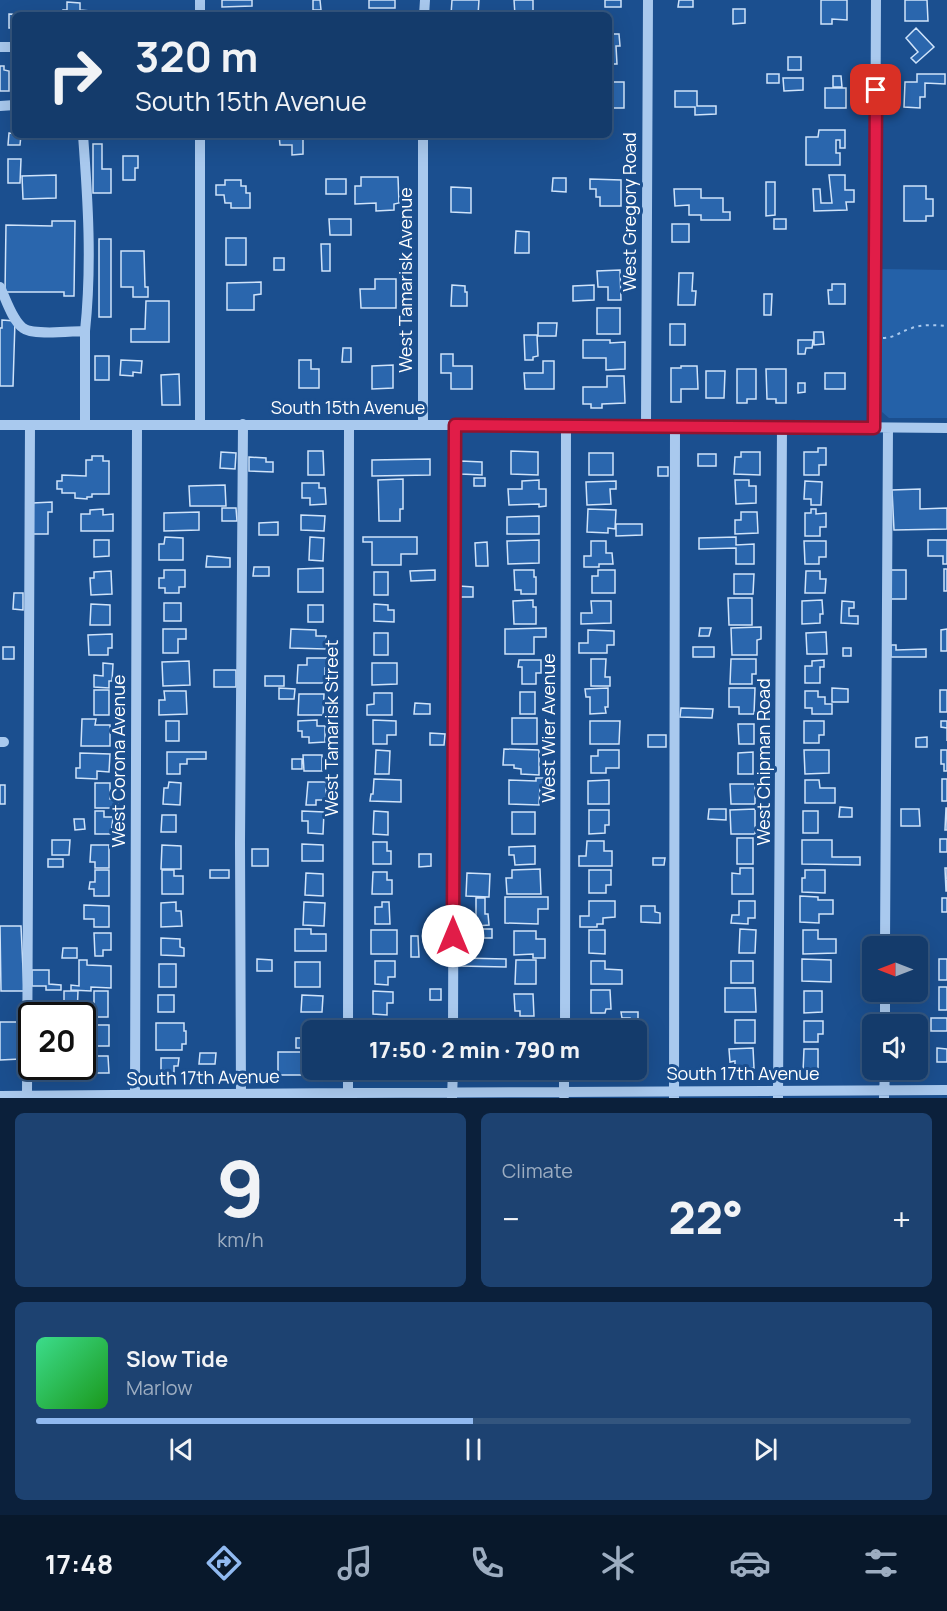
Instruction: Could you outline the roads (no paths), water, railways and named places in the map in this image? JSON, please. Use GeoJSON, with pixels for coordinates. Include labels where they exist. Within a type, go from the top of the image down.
{"type":"FeatureCollection","features":[{"type":"Feature","properties":{"kind":"street","name":"West Gregory Road"},"geometry":{"type":"LineString","coordinates":[[646,425],[648,0]]}},
{"type":"Feature","properties":{"kind":"street"},"geometry":{"type":"LineString","coordinates":[[874,428],[876,0]]}},
{"type":"Feature","properties":{"kind":"street"},"geometry":{"type":"LineString","coordinates":[[83,138],[89,228],[89,294],[85,331],[85,425]]}},
{"type":"Feature","properties":{"kind":"street"},"geometry":{"type":"LineString","coordinates":[[200,138],[200,424]]}},
{"type":"Feature","properties":{"kind":"street","name":"West Tamarisk Avenue"},"geometry":{"type":"LineString","coordinates":[[423,138],[423,425]]}},
{"type":"Feature","properties":{"kind":"street"},"geometry":{"type":"LineString","coordinates":[[0,286],[16,319],[23,328],[39,332],[85,331]]}},
{"type":"Feature","properties":{"kind":"street","name":"South 15th Avenue"},"geometry":{"type":"LineString","coordinates":[[0,425],[243,424],[566,427],[646,425],[947,428]]}},
{"type":"Feature","properties":{"kind":"street"},"geometry":{"type":"LineString","coordinates":[[242,1096],[240,843],[243,424]]}},
{"type":"Feature","properties":{"kind":"street"},"geometry":{"type":"LineString","coordinates":[[27,1097],[30,425]]}},
{"type":"Feature","properties":{"kind":"street","name":"West Corona Avenue"},"geometry":{"type":"LineString","coordinates":[[135,1097],[137,425]]}},
{"type":"Feature","properties":{"kind":"street"},"geometry":{"type":"LineString","coordinates":[[453,1020],[455,425]]}},
{"type":"Feature","properties":{"kind":"street","name":"West Tamarisk Street"},"geometry":{"type":"LineString","coordinates":[[348,1020],[349,426]]}},
{"type":"Feature","properties":{"kind":"street"},"geometry":{"type":"LineString","coordinates":[[674,1094],[675,426]]}},
{"type":"Feature","properties":{"kind":"street","name":"West Wier Avenue"},"geometry":{"type":"LineString","coordinates":[[565,1020],[566,427]]}},
{"type":"Feature","properties":{"kind":"street","name":"West Chipman Road"},"geometry":{"type":"LineString","coordinates":[[778,1094],[782,427]]}},
{"type":"Feature","properties":{"kind":"street"},"geometry":{"type":"LineString","coordinates":[[885,936],[888,428]]}},
{"type":"Feature","properties":{"kind":"street"},"geometry":{"type":"LineString","coordinates":[[348,1080],[349,1095]]}},
{"type":"Feature","properties":{"kind":"street"},"geometry":{"type":"LineString","coordinates":[[452,1095],[453,1080]]}},
{"type":"Feature","properties":{"kind":"street","name":"South 17th Avenue"},"geometry":{"type":"LineString","coordinates":[[0,1096],[884,1094],[947,1090]]}}]}
